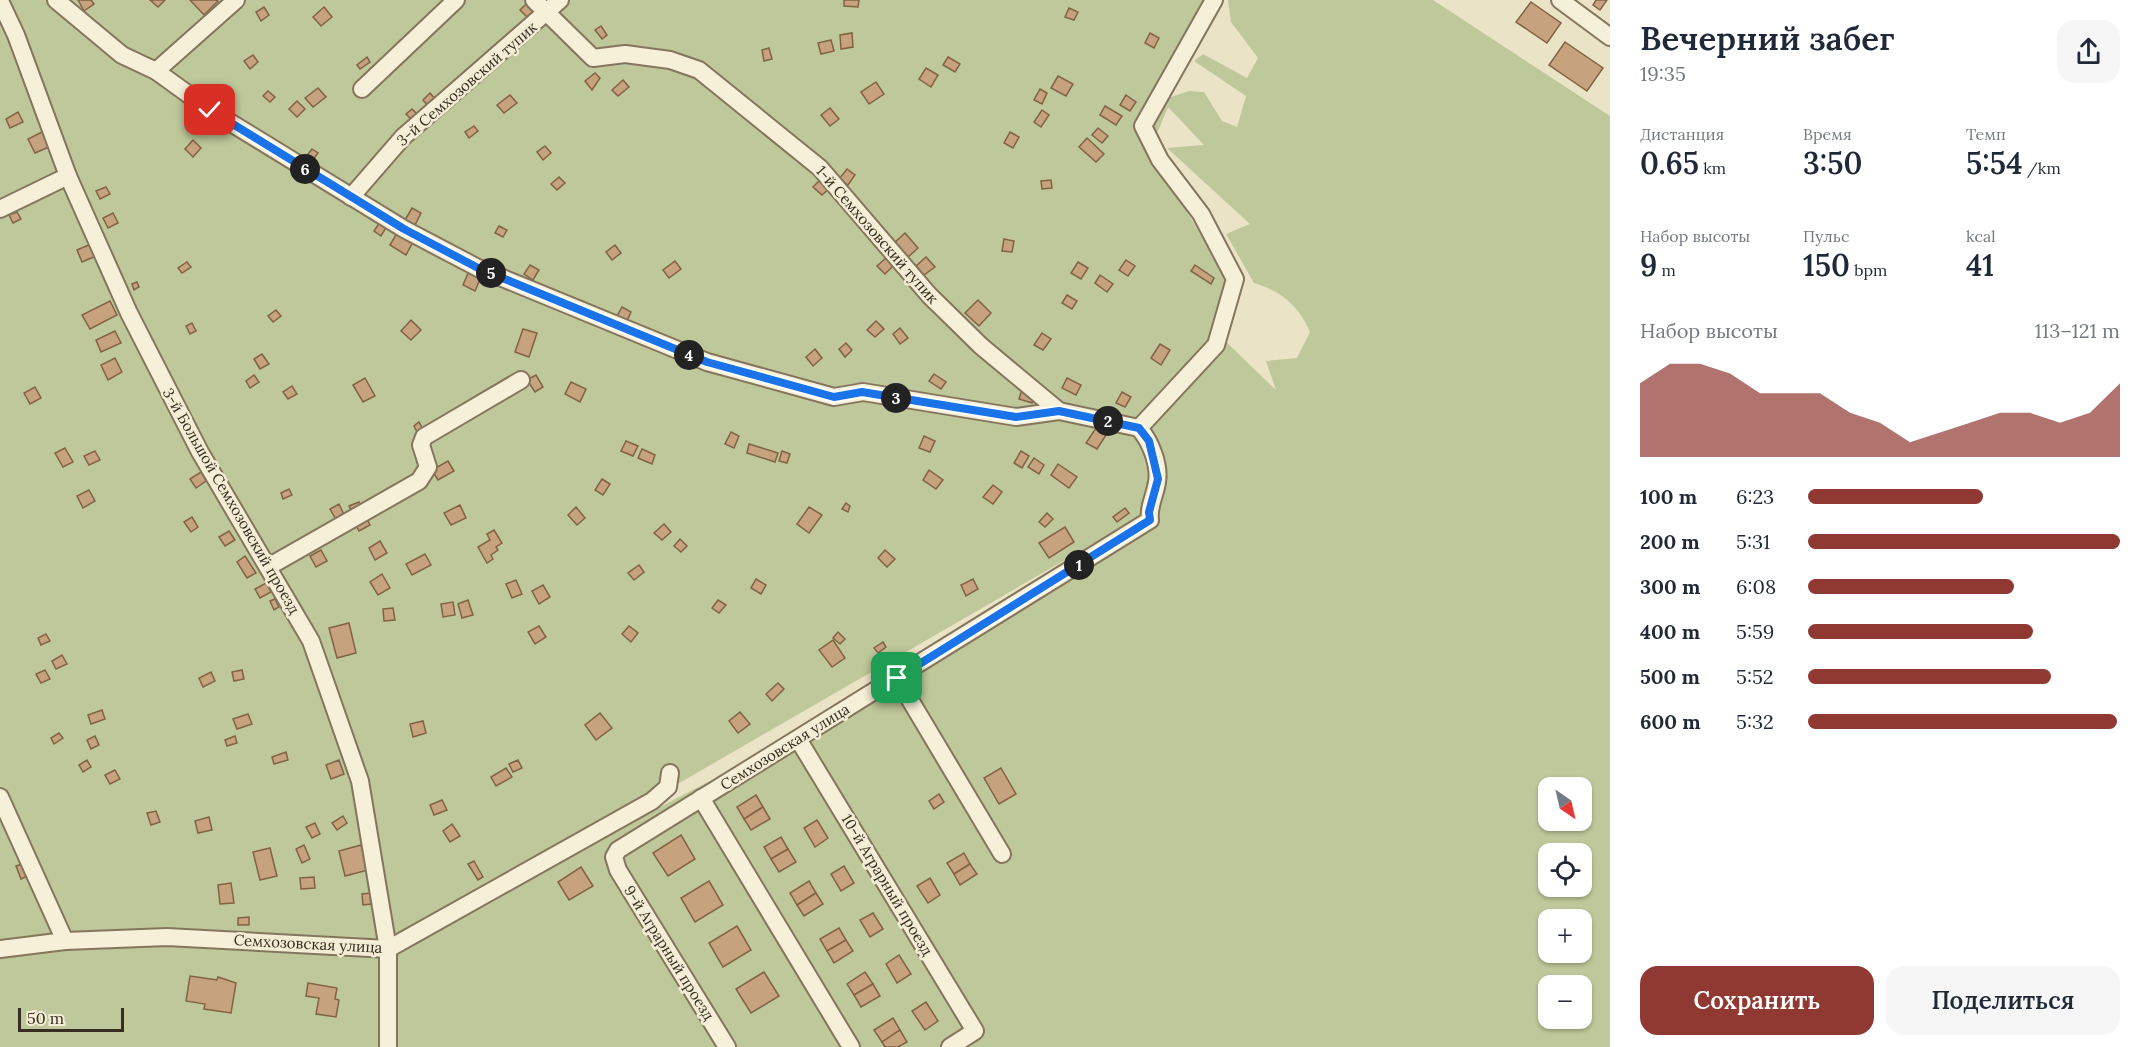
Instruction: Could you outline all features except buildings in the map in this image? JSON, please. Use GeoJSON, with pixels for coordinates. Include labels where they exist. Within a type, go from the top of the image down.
{"type":"FeatureCollection","features":[{"type":"Feature","properties":{"kind":"street"},"geometry":{"type":"LineString","coordinates":[[56,0],[122,56],[156,71],[210,110],[404,229],[478,268],[707,362],[834,397],[862,392],[1016,417],[1059,411],[1139,428],[1216,345],[1235,279],[1201,214],[1160,160],[1143,126],[1214,0]]}},
{"type":"Feature","properties":{"kind":"street"},"geometry":{"type":"LineString","coordinates":[[156,71],[236,0]]}},
{"type":"Feature","properties":{"kind":"street"},"geometry":{"type":"LineString","coordinates":[[362,89],[456,0]]}},
{"type":"Feature","properties":{"kind":"street","name":"1-й Семхозовский тупик"},"geometry":{"type":"LineString","coordinates":[[534,0],[554,6],[593,58],[625,54],[670,60],[699,70],[735,98],[820,168],[929,295],[981,346],[1059,411]]}},
{"type":"Feature","properties":{"kind":"street"},"geometry":{"type":"LineString","coordinates":[[1560,0],[1610,37]]}},
{"type":"Feature","properties":{"kind":"street","name":"3-й Большой Семхозовский проезд"},"geometry":{"type":"LineString","coordinates":[[0,1],[16,35],[68,176],[129,313],[185,424],[311,641],[360,781],[388,949],[388,1047]]}},
{"type":"Feature","properties":{"kind":"street","name":"3-й Семхозовский тупик"},"geometry":{"type":"LineString","coordinates":[[351,197],[403,138],[554,6]]}},
{"type":"Feature","properties":{"kind":"street"},"geometry":{"type":"LineString","coordinates":[[0,209],[68,176]]}},
{"type":"Feature","properties":{"kind":"street"},"geometry":{"type":"LineString","coordinates":[[268,567],[419,481],[428,467],[421,445],[424,437],[521,380]]}},
{"type":"Feature","properties":{"kind":"street","name":"Семхозовская улица"},"geometry":{"type":"LineString","coordinates":[[614,857],[618,850],[1150,520],[1149,512],[1158,479],[1149,441],[1139,428]]}},
{"type":"Feature","properties":{"kind":"street"},"geometry":{"type":"LineString","coordinates":[[897,678],[1002,854]]}},
{"type":"Feature","properties":{"kind":"street","name":"10-й Аграрный проезд"},"geometry":{"type":"LineString","coordinates":[[798,739],[975,1031],[950,1047]]}},
{"type":"Feature","properties":{"kind":"street","name":"Семхозовская улица"},"geometry":{"type":"LineString","coordinates":[[0,949],[65,941],[167,937],[388,949],[652,801],[668,787],[670,773]]}},
{"type":"Feature","properties":{"kind":"street"},"geometry":{"type":"LineString","coordinates":[[0,797],[65,941]]}},
{"type":"Feature","properties":{"kind":"street"},"geometry":{"type":"LineString","coordinates":[[701,798],[851,1047]]}},
{"type":"Feature","properties":{"kind":"street","name":"9-й Аграрный проезд"},"geometry":{"type":"LineString","coordinates":[[614,857],[618,870],[727,1047]]}},
{"type":"Feature","properties":{"kind":"green space"},"geometry":{"type":"Polygon","coordinates":[[[0,0],[1210,0],[1171,97],[1189,91],[1204,92],[1222,121],[1237,127],[1246,96],[1194,61],[1203,54],[1247,78],[1258,58],[1231,22],[1228,0],[1433,0],[1610,116],[1610,1047],[0,1047],[0,0]],[[1168,107],[1150,150],[1239,299],[1224,340],[1276,390],[1266,361],[1297,358],[1310,332],[1295,307],[1273,290],[1254,283],[1226,234],[1250,224],[1167,148],[1204,145],[1168,107]],[[1148,512],[413,937],[700,786],[798,739],[1148,512]]]}},
{"type":"Feature","properties":{"kind":"route"},"geometry":{"type":"LineString","coordinates":[[210,110],[404,229],[478,268],[707,362],[834,397],[862,392],[1016,417],[1059,411],[1139,428],[1149,441],[1158,479],[1149,512],[1150,520],[897,678]]}}]}
